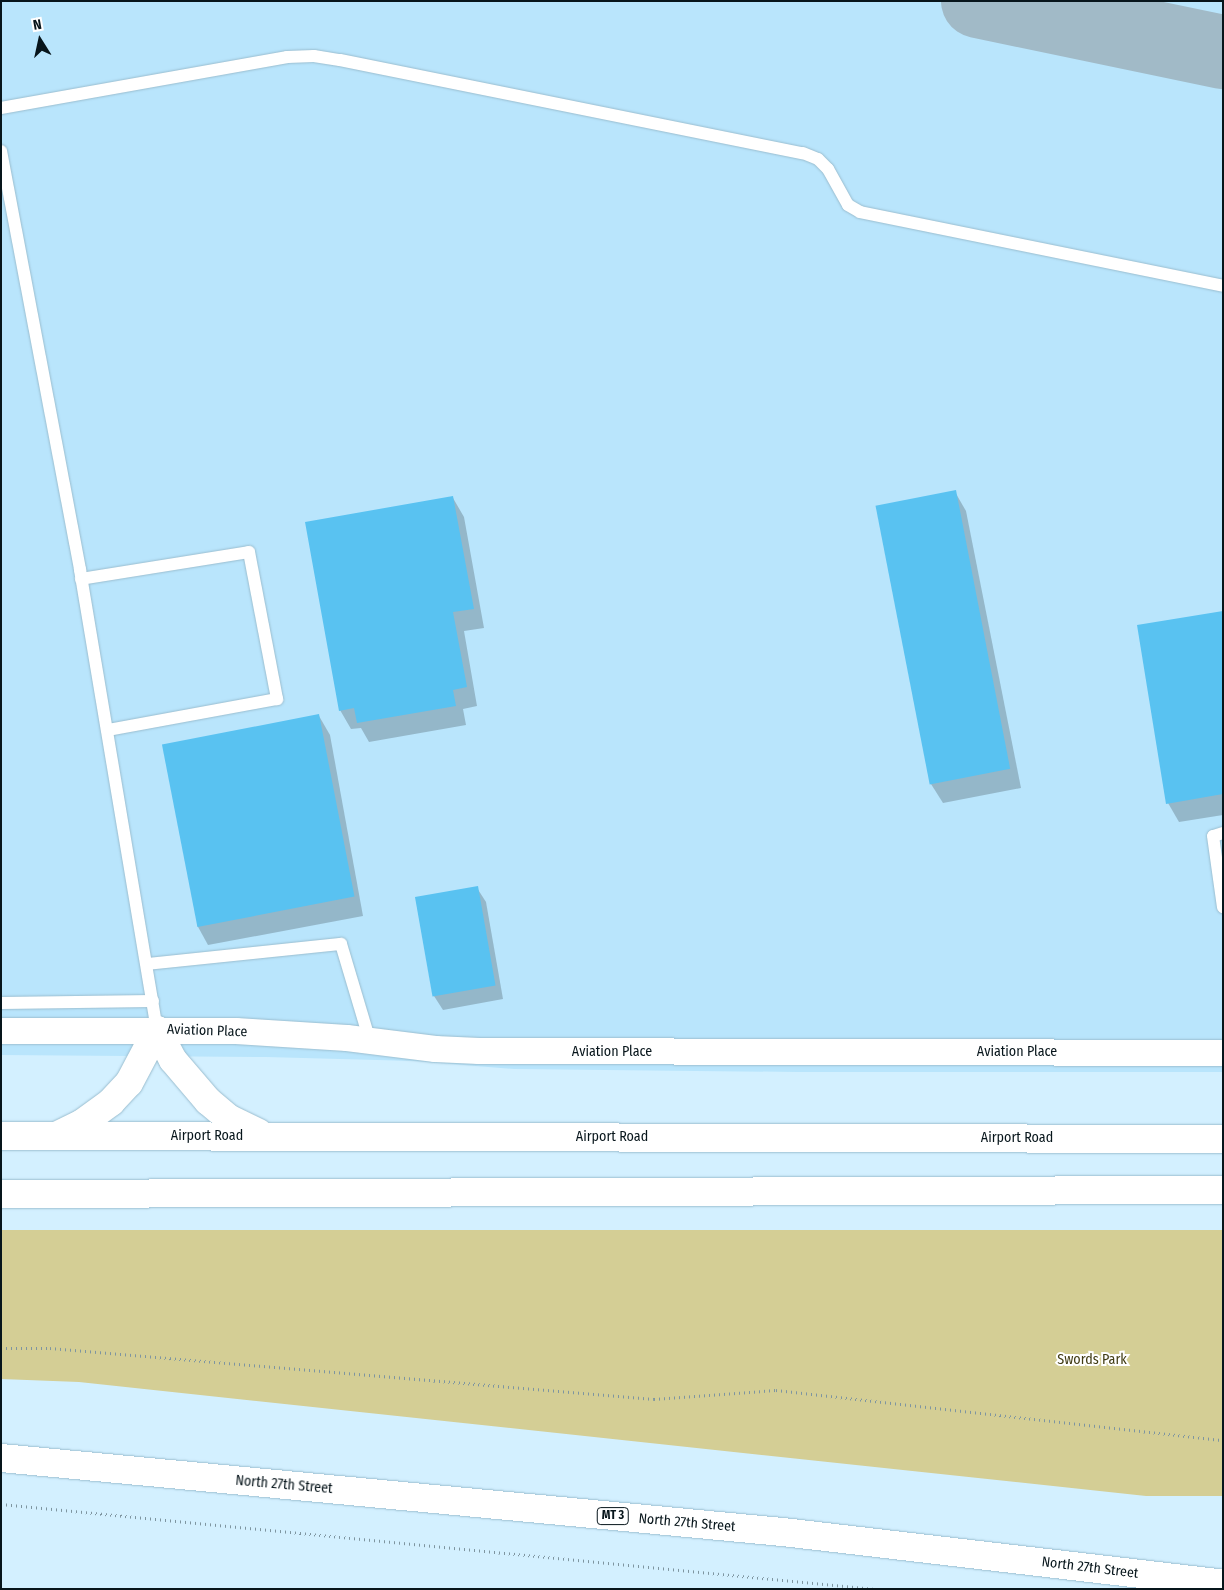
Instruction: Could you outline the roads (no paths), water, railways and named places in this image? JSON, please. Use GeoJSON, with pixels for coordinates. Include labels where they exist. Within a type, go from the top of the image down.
{"type":"FeatureCollection","features":[{"type":"Feature","properties":{"kind":"main road"},"geometry":{"type":"LineString","coordinates":[[57,1136],[81,1124],[111,1102],[129,1083],[157,1030]]}},
{"type":"Feature","properties":{"kind":"main road"},"geometry":{"type":"LineString","coordinates":[[157,1030],[173,1060],[208,1101],[228,1118],[265,1136]]}},
{"type":"Feature","properties":{"kind":"main road","name":"Airport Road"},"geometry":{"type":"LineString","coordinates":[[1,1136],[1223,1139]]}},
{"type":"Feature","properties":{"kind":"main road"},"geometry":{"type":"LineString","coordinates":[[1,1194],[1223,1190]]}},
{"type":"Feature","properties":{"kind":"main road","name":"North 27th Street"},"geometry":{"type":"LineString","coordinates":[[1,1458],[783,1532],[1223,1584]]}},
{"type":"Feature","properties":{"kind":"street","name":"Aviation Place"},"geometry":{"type":"LineString","coordinates":[[1,1031],[236,1031],[370,1041],[435,1049],[479,1051],[1223,1053]]}},
{"type":"Feature","properties":{"kind":"lane"},"geometry":{"type":"LineString","coordinates":[[1,108],[287,57],[314,56],[804,154],[818,159],[828,169],[848,205],[860,212],[1223,286]]}},
{"type":"Feature","properties":{"kind":"lane"},"geometry":{"type":"LineString","coordinates":[[1,151],[82,579],[157,1030]]}},
{"type":"Feature","properties":{"kind":"lane"},"geometry":{"type":"LineString","coordinates":[[82,579],[249,552],[277,699],[108,730]]}},
{"type":"Feature","properties":{"kind":"lane"},"geometry":{"type":"LineString","coordinates":[[1223,833],[1213,836],[1223,907]]}},
{"type":"Feature","properties":{"kind":"lane"},"geometry":{"type":"LineString","coordinates":[[147,964],[341,944],[370,1041]]}},
{"type":"Feature","properties":{"kind":"lane"},"geometry":{"type":"LineString","coordinates":[[1,1003],[153,1001]]}},
{"type":"Feature","properties":{"kind":"park label","name":"Swords Park"},"geometry":{"type":"Point","coordinates":[1092,1360]}}]}
